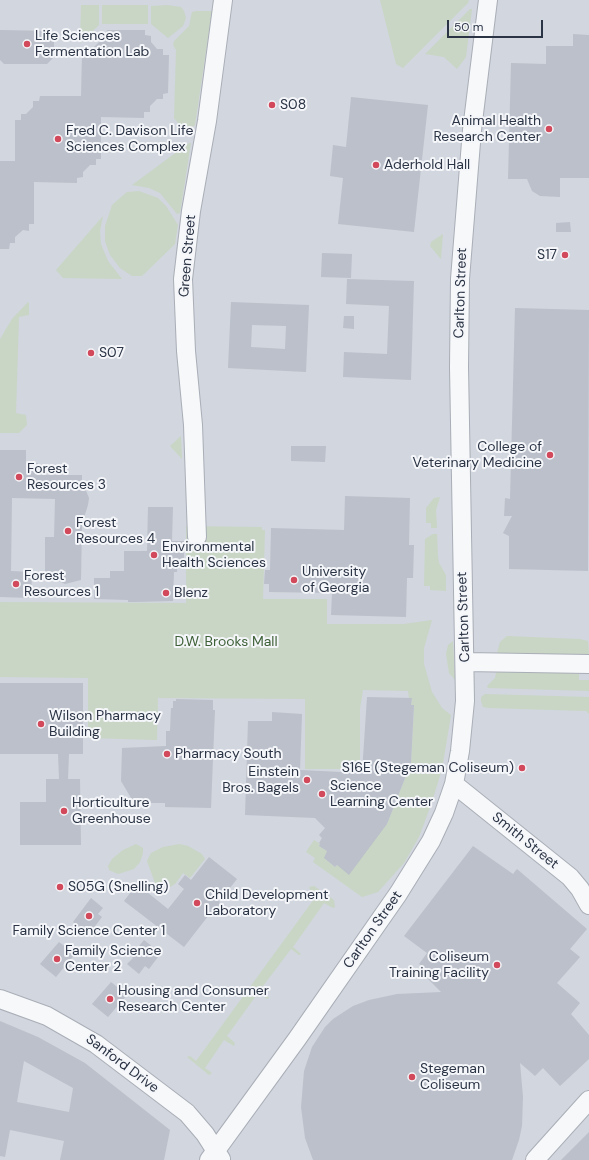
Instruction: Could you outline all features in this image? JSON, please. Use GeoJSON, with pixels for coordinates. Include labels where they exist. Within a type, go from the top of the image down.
{"type":"FeatureCollection","features":[{"type":"Feature","properties":{"kind":"street","name":"Green Street"},"geometry":{"type":"LineString","coordinates":[[197,537],[194,439],[186,351],[183,279],[223,0]]}},
{"type":"Feature","properties":{"kind":"street","name":"Carlton Street"},"geometry":{"type":"LineString","coordinates":[[215,1157],[398,894],[431,841],[444,813],[454,784],[464,719],[466,662],[459,375],[460,279],[472,130],[488,0]]}},
{"type":"Feature","properties":{"kind":"street"},"geometry":{"type":"LineString","coordinates":[[466,662],[589,664]]}},
{"type":"Feature","properties":{"kind":"street","name":"Smith Street"},"geometry":{"type":"LineString","coordinates":[[454,784],[570,877],[580,889],[589,905]]}},
{"type":"Feature","properties":{"kind":"street","name":"Sanford Drive"},"geometry":{"type":"LineString","coordinates":[[0,999],[47,1016],[96,1044],[187,1113],[195,1121],[215,1157]]}},
{"type":"Feature","properties":{"kind":"street"},"geometry":{"type":"LineString","coordinates":[[535,1160],[589,1100]]}},
{"type":"Feature","properties":{"kind":"shaded area","name":"University of Georgia"},"geometry":{"type":"Polygon","coordinates":[[[0,0],[589,0],[589,1160],[0,1160],[0,0]]]}},
{"type":"Feature","properties":{"kind":"green space"},"geometry":{"type":"Polygon","coordinates":[[[380,0],[469,0],[468,3],[403,68],[396,64],[380,0]]]}},
{"type":"Feature","properties":{"kind":"green space"},"geometry":{"type":"Polygon","coordinates":[[[81,5],[99,5],[99,25],[80,43],[81,5]]]}},
{"type":"Feature","properties":{"kind":"green space"},"geometry":{"type":"Polygon","coordinates":[[[102,5],[148,5],[148,24],[102,24],[102,5]]]}},
{"type":"Feature","properties":{"kind":"green space"},"geometry":{"type":"Polygon","coordinates":[[[167,5],[181,7],[186,18],[183,26],[168,38],[151,24],[151,6],[167,5]]]}},
{"type":"Feature","properties":{"kind":"green space"},"geometry":{"type":"Polygon","coordinates":[[[470,9],[472,9],[466,57],[457,69],[444,57],[425,54],[470,9]]]}},
{"type":"Feature","properties":{"kind":"green space"},"geometry":{"type":"Polygon","coordinates":[[[212,11],[195,125],[187,131],[184,130],[174,118],[176,50],[173,45],[174,41],[189,26],[192,12],[212,11]]]}},
{"type":"Feature","properties":{"kind":"green space"},"geometry":{"type":"Polygon","coordinates":[[[191,143],[180,213],[177,214],[160,193],[149,188],[132,185],[191,143]]]}},
{"type":"Feature","properties":{"kind":"green space"},"geometry":{"type":"Polygon","coordinates":[[[139,191],[158,198],[166,206],[178,225],[175,244],[142,276],[132,276],[120,268],[110,255],[105,241],[105,226],[112,205],[127,192],[139,191]]]}},
{"type":"Feature","properties":{"kind":"green space"},"geometry":{"type":"Polygon","coordinates":[[[103,216],[100,231],[101,244],[108,261],[122,279],[63,278],[56,270],[103,216]]]}},
{"type":"Feature","properties":{"kind":"green space"},"geometry":{"type":"Polygon","coordinates":[[[443,234],[441,259],[430,246],[431,242],[443,234]]]}},
{"type":"Feature","properties":{"kind":"green space"},"geometry":{"type":"Polygon","coordinates":[[[28,302],[29,315],[19,317],[16,413],[26,415],[27,425],[19,433],[0,433],[0,339],[12,319],[28,302]]]}},
{"type":"Feature","properties":{"kind":"green space"},"geometry":{"type":"Polygon","coordinates":[[[181,436],[182,459],[170,446],[181,436]]]}},
{"type":"Feature","properties":{"kind":"green space"},"geometry":{"type":"Polygon","coordinates":[[[440,497],[436,510],[437,528],[431,528],[431,523],[426,523],[426,508],[434,498],[440,497]]]}},
{"type":"Feature","properties":{"kind":"green space","name":"D.W. Brooks Mall"},"geometry":{"type":"Polygon","coordinates":[[[186,526],[262,527],[262,530],[265,530],[263,599],[327,599],[327,624],[404,624],[432,620],[424,648],[424,664],[432,692],[442,708],[451,715],[442,769],[419,837],[404,863],[378,892],[362,897],[313,862],[315,858],[306,852],[314,840],[320,844],[319,846],[327,851],[325,859],[335,867],[387,824],[411,763],[414,706],[411,705],[412,699],[409,698],[408,691],[363,690],[360,709],[360,769],[305,769],[305,699],[158,698],[157,740],[88,738],[88,678],[0,677],[0,602],[186,603],[186,526]]]}},
{"type":"Feature","properties":{"kind":"green space"},"geometry":{"type":"Polygon","coordinates":[[[433,534],[437,534],[439,563],[446,575],[446,591],[430,590],[430,586],[424,586],[425,539],[433,534]]]}},
{"type":"Feature","properties":{"kind":"green space"},"geometry":{"type":"Polygon","coordinates":[[[507,636],[580,639],[588,641],[589,655],[497,653],[500,642],[507,636]]]}},
{"type":"Feature","properties":{"kind":"green space"},"geometry":{"type":"Polygon","coordinates":[[[453,641],[455,680],[449,673],[446,654],[448,645],[453,641]]]}},
{"type":"Feature","properties":{"kind":"green space"},"geometry":{"type":"Polygon","coordinates":[[[497,669],[571,670],[571,674],[579,674],[579,680],[589,680],[589,691],[488,688],[487,686],[495,678],[497,669]]]}},
{"type":"Feature","properties":{"kind":"green space"},"geometry":{"type":"Polygon","coordinates":[[[485,694],[589,697],[589,714],[586,711],[488,708],[483,707],[481,701],[481,697],[485,694]]]}},
{"type":"Feature","properties":{"kind":"green space"},"geometry":{"type":"Polygon","coordinates":[[[136,844],[143,848],[143,853],[140,862],[134,869],[118,874],[109,870],[108,866],[112,859],[123,850],[136,844]]]}},
{"type":"Feature","properties":{"kind":"green space"},"geometry":{"type":"Polygon","coordinates":[[[179,844],[188,846],[202,854],[205,859],[190,878],[183,873],[175,884],[170,887],[155,883],[147,861],[151,853],[163,847],[179,844]]]}},
{"type":"Feature","properties":{"kind":"green space"},"geometry":{"type":"Polygon","coordinates":[[[314,886],[334,900],[335,907],[333,908],[324,903],[293,947],[301,954],[299,955],[291,949],[260,990],[269,998],[267,999],[258,993],[227,1036],[235,1043],[234,1046],[224,1040],[205,1068],[212,1073],[209,1075],[187,1057],[190,1056],[196,1061],[317,895],[310,890],[309,887],[314,886]]]}},
{"type":"Feature","properties":{"kind":"building","name":"Life Sciences Fermentation Lab"},"geometry":{"type":"Polygon","coordinates":[[[0,30],[54,31],[54,57],[47,64],[4,64],[0,60],[0,30]]]}},
{"type":"Feature","properties":{"kind":"building","name":"Fred C. Davison Life Sciences Complex"},"geometry":{"type":"Polygon","coordinates":[[[107,30],[145,30],[145,35],[151,36],[151,42],[157,49],[163,49],[163,55],[169,55],[168,93],[163,94],[163,99],[157,99],[150,106],[150,112],[144,112],[144,118],[101,117],[101,159],[96,159],[96,165],[90,165],[83,172],[83,177],[77,178],[77,183],[34,182],[34,224],[29,224],[29,231],[23,230],[15,237],[15,243],[10,243],[9,249],[0,249],[0,161],[15,161],[15,120],[21,120],[21,114],[26,114],[33,107],[33,101],[39,101],[40,96],[81,96],[82,54],[87,54],[87,48],[93,48],[100,41],[101,35],[106,35],[107,30]]]}},
{"type":"Feature","properties":{"kind":"building","name":"Animal Health Research Center"},"geometry":{"type":"Polygon","coordinates":[[[573,34],[589,35],[589,178],[560,178],[560,197],[540,196],[532,191],[527,179],[508,179],[511,63],[546,64],[546,46],[573,46],[573,34]]]}},
{"type":"Feature","properties":{"kind":"building","name":"Aderhold Hall"},"geometry":{"type":"Polygon","coordinates":[[[351,97],[428,105],[414,232],[338,224],[343,178],[330,176],[333,145],[346,147],[351,97]]]}},
{"type":"Feature","properties":{"kind":"building"},"geometry":{"type":"Polygon","coordinates":[[[570,222],[571,232],[556,232],[556,223],[570,222]]]}},
{"type":"Feature","properties":{"kind":"building"},"geometry":{"type":"Polygon","coordinates":[[[322,253],[352,254],[351,278],[321,277],[322,253]]]}},
{"type":"Feature","properties":{"kind":"building"},"geometry":{"type":"Polygon","coordinates":[[[347,279],[414,281],[411,380],[343,377],[344,352],[387,354],[389,306],[346,304],[347,279]]]}},
{"type":"Feature","properties":{"kind":"building"},"geometry":{"type":"Polygon","coordinates":[[[231,302],[309,305],[306,372],[228,368],[231,302]],[[252,325],[251,347],[285,349],[286,326],[252,325]]]}},
{"type":"Feature","properties":{"kind":"building","name":"College of Veterinary Medicine"},"geometry":{"type":"Polygon","coordinates":[[[515,308],[589,310],[588,571],[509,569],[509,536],[503,533],[512,516],[504,516],[505,498],[510,499],[515,308]]]}},
{"type":"Feature","properties":{"kind":"building"},"geometry":{"type":"Polygon","coordinates":[[[344,316],[354,316],[354,329],[343,328],[344,316]]]}},
{"type":"Feature","properties":{"kind":"building"},"geometry":{"type":"Polygon","coordinates":[[[291,446],[326,446],[325,462],[291,461],[291,446]]]}},
{"type":"Feature","properties":{"kind":"building"},"geometry":{"type":"Polygon","coordinates":[[[0,450],[26,450],[26,463],[38,463],[37,475],[82,475],[82,481],[89,498],[82,524],[81,580],[65,584],[57,580],[45,580],[45,537],[54,537],[55,499],[12,498],[11,571],[32,572],[31,598],[0,597],[0,450]]]}},
{"type":"Feature","properties":{"kind":"building"},"geometry":{"type":"Polygon","coordinates":[[[345,496],[410,498],[409,545],[414,545],[413,578],[407,578],[406,617],[331,615],[332,593],[269,592],[269,584],[264,584],[265,570],[270,570],[271,528],[344,530],[345,496]]]}},
{"type":"Feature","properties":{"kind":"building","name":"Environmental Health Sciences"},"geometry":{"type":"Polygon","coordinates":[[[148,507],[173,507],[172,541],[184,541],[184,559],[178,559],[177,572],[174,572],[173,601],[128,602],[128,600],[94,599],[94,578],[110,578],[110,571],[124,571],[124,551],[147,551],[148,507]]]}},
{"type":"Feature","properties":{"kind":"building","name":"Wilson Pharmacy Building"},"geometry":{"type":"Polygon","coordinates":[[[0,683],[83,683],[83,754],[69,754],[68,779],[80,779],[81,845],[20,845],[20,802],[46,802],[46,779],[59,779],[58,754],[0,754],[0,683]]]}},
{"type":"Feature","properties":{"kind":"building","name":"Science Learning Center"},"geometry":{"type":"Polygon","coordinates":[[[367,697],[412,698],[411,705],[414,705],[411,763],[387,824],[349,875],[337,865],[335,867],[324,858],[327,851],[319,846],[322,838],[319,835],[325,828],[315,818],[245,815],[248,721],[272,721],[272,712],[302,714],[300,770],[362,773],[367,697]]]}},
{"type":"Feature","properties":{"kind":"building","name":"Pharmacy South"},"geometry":{"type":"Polygon","coordinates":[[[176,699],[213,700],[213,710],[215,710],[211,808],[165,807],[165,803],[134,803],[121,781],[122,748],[166,746],[166,731],[170,731],[171,708],[173,708],[173,701],[176,701],[176,699]]]}},
{"type":"Feature","properties":{"kind":"building"},"geometry":{"type":"Polygon","coordinates":[[[473,846],[513,874],[517,869],[587,929],[570,949],[580,957],[557,983],[580,1003],[571,1014],[589,1035],[589,1059],[560,1086],[543,1068],[535,1076],[520,1063],[523,1097],[522,1126],[512,1160],[313,1160],[305,1138],[301,1107],[304,1071],[312,1047],[325,1027],[333,1019],[353,1006],[369,1000],[397,994],[441,992],[420,971],[424,967],[419,964],[427,953],[404,936],[473,846]]]}},
{"type":"Feature","properties":{"kind":"building","name":"Child Development Laboratory"},"geometry":{"type":"Polygon","coordinates":[[[209,857],[237,879],[219,902],[225,907],[218,916],[212,911],[184,947],[124,901],[137,884],[168,909],[184,889],[178,884],[185,875],[191,880],[209,857]]]}},
{"type":"Feature","properties":{"kind":"building","name":"Family Science Center 1"},"geometry":{"type":"Polygon","coordinates":[[[91,898],[103,908],[98,914],[102,917],[89,934],[73,922],[91,898]]]}},
{"type":"Feature","properties":{"kind":"building"},"geometry":{"type":"Polygon","coordinates":[[[144,940],[159,952],[156,956],[158,957],[149,969],[145,966],[139,974],[127,964],[133,958],[131,956],[144,940]]]}},
{"type":"Feature","properties":{"kind":"building","name":"Family Science Center 2"},"geometry":{"type":"Polygon","coordinates":[[[59,942],[75,954],[56,977],[40,964],[59,942]]]}},
{"type":"Feature","properties":{"kind":"building","name":"Housing and Consumer Research Center"},"geometry":{"type":"Polygon","coordinates":[[[111,982],[127,995],[108,1017],[92,1004],[111,982]]]}},
{"type":"Feature","properties":{"kind":"building"},"geometry":{"type":"Polygon","coordinates":[[[0,1021],[38,1037],[85,1063],[170,1130],[164,1160],[60,1160],[64,1141],[10,1130],[5,1157],[0,1156],[0,1021]],[[24,1061],[17,1102],[69,1112],[73,1088],[24,1061]]]}},
{"type":"Feature","properties":{"kind":"building"},"geometry":{"type":"Polygon","coordinates":[[[589,1132],[589,1160],[561,1160],[589,1132]]]}},
{"type":"Feature","properties":{"kind":"place","name":"Life Sciences Fermentation Lab"},"geometry":{"type":"Point","coordinates":[27,44]}},
{"type":"Feature","properties":{"kind":"place","name":"S08"},"geometry":{"type":"Point","coordinates":[272,105]}},
{"type":"Feature","properties":{"kind":"place","name":"Animal Health Research Center"},"geometry":{"type":"Point","coordinates":[549,129]}},
{"type":"Feature","properties":{"kind":"place","name":"Fred C. Davison Life Sciences Complex"},"geometry":{"type":"Point","coordinates":[58,139]}},
{"type":"Feature","properties":{"kind":"place","name":"Aderhold Hall"},"geometry":{"type":"Point","coordinates":[376,165]}},
{"type":"Feature","properties":{"kind":"place","name":"S17"},"geometry":{"type":"Point","coordinates":[565,255]}},
{"type":"Feature","properties":{"kind":"place","name":"S07"},"geometry":{"type":"Point","coordinates":[91,353]}},
{"type":"Feature","properties":{"kind":"place","name":"College of Veterinary Medicine"},"geometry":{"type":"Point","coordinates":[550,455]}},
{"type":"Feature","properties":{"kind":"place","name":"Forest Resources 3"},"geometry":{"type":"Point","coordinates":[19,477]}},
{"type":"Feature","properties":{"kind":"place","name":"Forest Resources 4"},"geometry":{"type":"Point","coordinates":[68,531]}},
{"type":"Feature","properties":{"kind":"place","name":"Environmental Health Sciences"},"geometry":{"type":"Point","coordinates":[154,555]}},
{"type":"Feature","properties":{"kind":"place","name":"University of Georgia"},"geometry":{"type":"Point","coordinates":[294,580]}},
{"type":"Feature","properties":{"kind":"place","name":"Forest Resources 1"},"geometry":{"type":"Point","coordinates":[16,584]}},
{"type":"Feature","properties":{"kind":"place","name":"Blenz"},"geometry":{"type":"Point","coordinates":[166,593]}},
{"type":"Feature","properties":{"kind":"place","name":"Wilson Pharmacy Building"},"geometry":{"type":"Point","coordinates":[41,724]}},
{"type":"Feature","properties":{"kind":"place","name":"Pharmacy South"},"geometry":{"type":"Point","coordinates":[167,754]}},
{"type":"Feature","properties":{"kind":"place","name":"S16E (Stegeman Coliseum)"},"geometry":{"type":"Point","coordinates":[522,768]}},
{"type":"Feature","properties":{"kind":"place","name":"Einstein Bros. Bagels"},"geometry":{"type":"Point","coordinates":[307,780]}},
{"type":"Feature","properties":{"kind":"place","name":"Science Learning Center"},"geometry":{"type":"Point","coordinates":[322,794]}},
{"type":"Feature","properties":{"kind":"place","name":"Horticulture Greenhouse"},"geometry":{"type":"Point","coordinates":[64,811]}},
{"type":"Feature","properties":{"kind":"place","name":"S05G (Snelling)"},"geometry":{"type":"Point","coordinates":[60,887]}},
{"type":"Feature","properties":{"kind":"place","name":"Child Development Laboratory"},"geometry":{"type":"Point","coordinates":[197,903]}},
{"type":"Feature","properties":{"kind":"place","name":"Family Science Center 1"},"geometry":{"type":"Point","coordinates":[89,916]}},
{"type":"Feature","properties":{"kind":"place","name":"Family Science Center 2"},"geometry":{"type":"Point","coordinates":[57,959]}},
{"type":"Feature","properties":{"kind":"place","name":"Coliseum Training Facility"},"geometry":{"type":"Point","coordinates":[497,965]}},
{"type":"Feature","properties":{"kind":"place","name":"Housing and Consumer Research Center"},"geometry":{"type":"Point","coordinates":[110,999]}},
{"type":"Feature","properties":{"kind":"place","name":"Stegeman Coliseum"},"geometry":{"type":"Point","coordinates":[412,1077]}}]}
